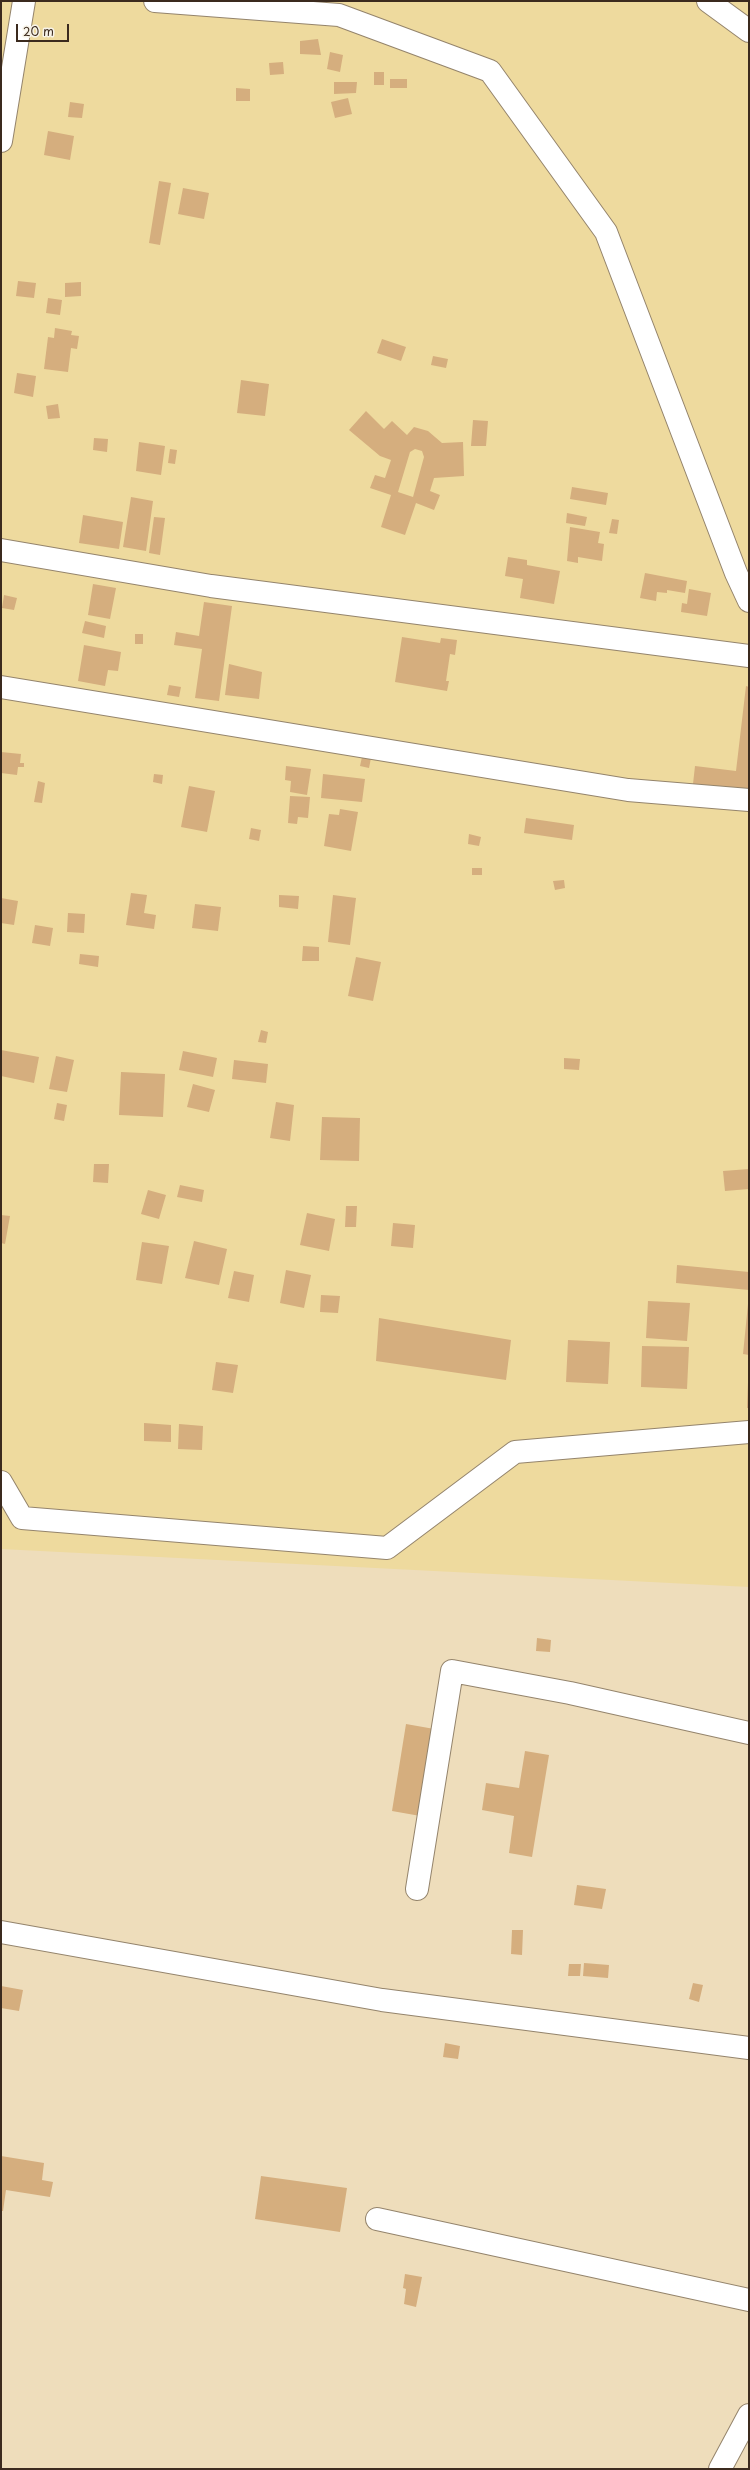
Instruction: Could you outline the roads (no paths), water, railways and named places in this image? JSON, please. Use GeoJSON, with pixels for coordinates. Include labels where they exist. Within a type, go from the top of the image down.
{"type":"FeatureCollection","features":[{"type":"Feature","properties":{"kind":"street"},"geometry":{"type":"LineString","coordinates":[[1,141],[24,1]]}},
{"type":"Feature","properties":{"kind":"street"},"geometry":{"type":"LineString","coordinates":[[155,1],[339,15],[490,71],[606,232],[736,574],[749,601]]}},
{"type":"Feature","properties":{"kind":"street"},"geometry":{"type":"LineString","coordinates":[[708,1],[749,31]]}},
{"type":"Feature","properties":{"kind":"street"},"geometry":{"type":"LineString","coordinates":[[1,550],[211,586],[749,656]]}},
{"type":"Feature","properties":{"kind":"street"},"geometry":{"type":"LineString","coordinates":[[1,687],[628,790],[749,800]]}},
{"type":"Feature","properties":{"kind":"street"},"geometry":{"type":"LineString","coordinates":[[1,1482],[22,1518],[387,1548],[515,1452],[749,1432]]}},
{"type":"Feature","properties":{"kind":"street"},"geometry":{"type":"LineString","coordinates":[[416,1889],[452,1671],[570,1693],[749,1733]]}},
{"type":"Feature","properties":{"kind":"street"},"geometry":{"type":"LineString","coordinates":[[1,1932],[382,2000],[749,2048]]}},
{"type":"Feature","properties":{"kind":"street"},"geometry":{"type":"LineString","coordinates":[[377,2219],[749,2300]]}},
{"type":"Feature","properties":{"kind":"street"},"geometry":{"type":"LineString","coordinates":[[720,2469],[749,2415]]}}]}
